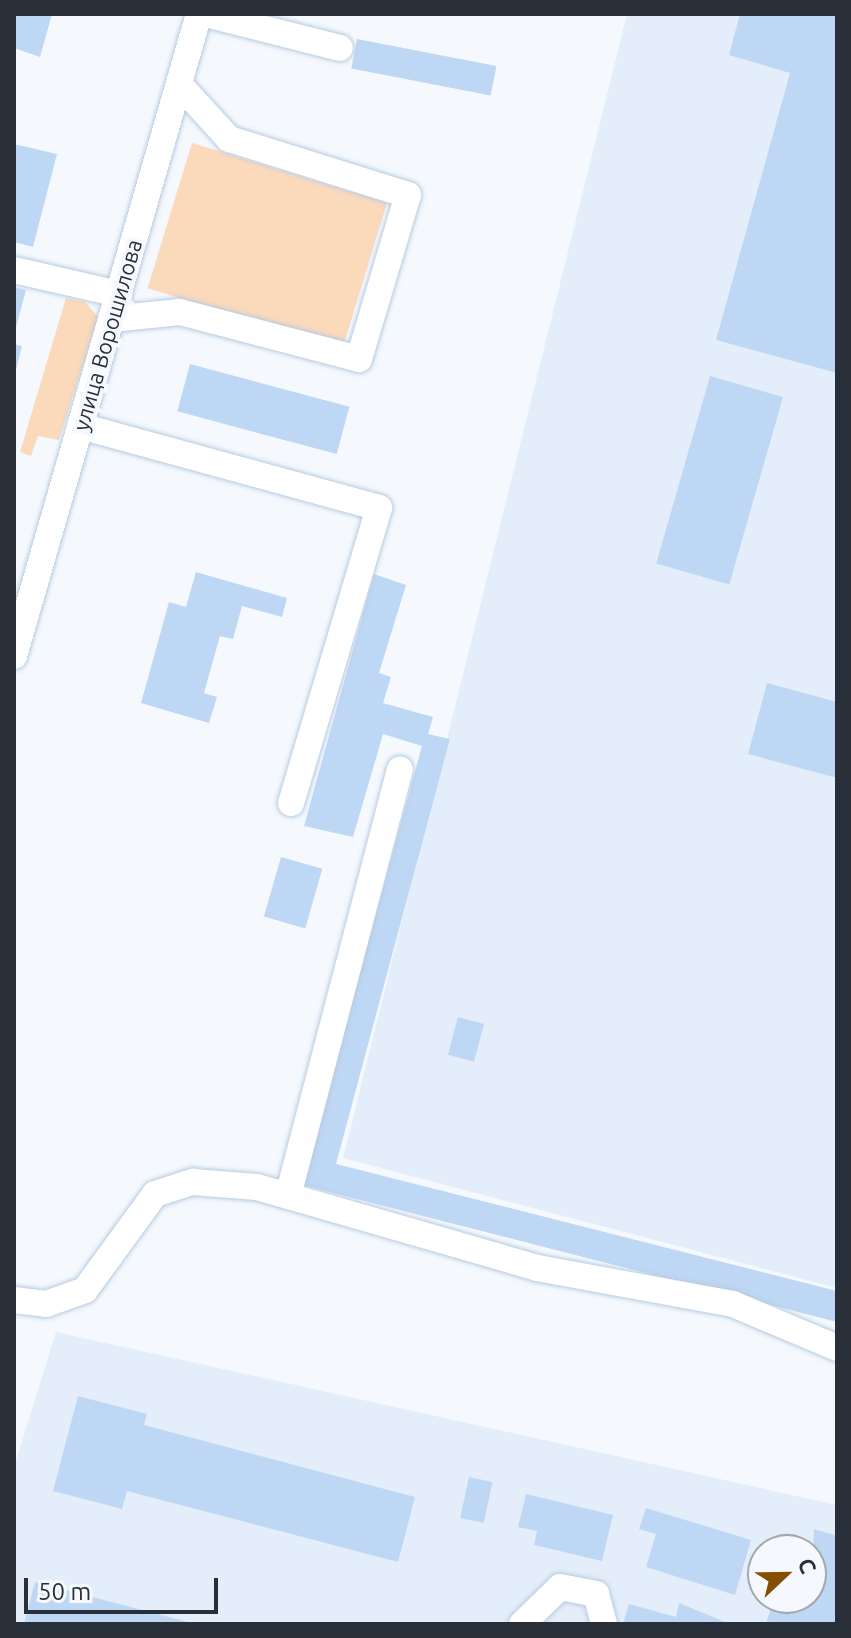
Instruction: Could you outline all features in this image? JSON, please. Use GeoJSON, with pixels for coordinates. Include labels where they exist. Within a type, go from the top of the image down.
{"type":"FeatureCollection","features":[{"type":"Feature","properties":{"kind":"street","name":"улица Ворошилова"},"geometry":{"type":"LineString","coordinates":[[14,656],[199,14]]}},
{"type":"Feature","properties":{"kind":"street"},"geometry":{"type":"LineString","coordinates":[[206,14],[340,48]]}},
{"type":"Feature","properties":{"kind":"street"},"geometry":{"type":"LineString","coordinates":[[14,270],[115,306],[180,312],[359,359],[408,195],[229,139],[179,84]]}},
{"type":"Feature","properties":{"kind":"street"},"geometry":{"type":"LineString","coordinates":[[80,426],[379,508],[291,803]]}},
{"type":"Feature","properties":{"kind":"street"},"geometry":{"type":"LineString","coordinates":[[288,1196],[400,769]]}},
{"type":"Feature","properties":{"kind":"street"},"geometry":{"type":"LineString","coordinates":[[14,1300],[46,1304],[85,1290],[155,1194],[193,1182],[288,1196],[537,1268],[733,1304],[837,1348]]}},
{"type":"Feature","properties":{"kind":"street"},"geometry":{"type":"LineString","coordinates":[[522,1624],[560,1587],[596,1594],[604,1624]]}},
{"type":"Feature","properties":{"kind":"shaded area"},"geometry":{"type":"Polygon","coordinates":[[[627,14],[837,14],[837,1288],[343,1158],[627,14]]]}},
{"type":"Feature","properties":{"kind":"shaded area"},"geometry":{"type":"Polygon","coordinates":[[[192,143],[387,203],[343,348],[148,288],[192,143]]]}},
{"type":"Feature","properties":{"kind":"shaded area"},"geometry":{"type":"Polygon","coordinates":[[[66,298],[85,302],[98,317],[59,440],[38,436],[31,456],[20,452],[66,298]]]}},
{"type":"Feature","properties":{"kind":"shaded area"},"geometry":{"type":"Polygon","coordinates":[[[56,1332],[837,1505],[837,1624],[14,1624],[14,1467],[56,1332]]]}},
{"type":"Feature","properties":{"kind":"building"},"geometry":{"type":"Polygon","coordinates":[[[14,14],[52,14],[40,57],[14,48],[14,14]]]}},
{"type":"Feature","properties":{"kind":"building"},"geometry":{"type":"Polygon","coordinates":[[[740,14],[837,14],[837,373],[716,340],[790,73],[729,55],[740,14]]]}},
{"type":"Feature","properties":{"kind":"building"},"geometry":{"type":"Polygon","coordinates":[[[357,39],[496,66],[491,96],[351,68],[357,39]]]}},
{"type":"Feature","properties":{"kind":"building"},"geometry":{"type":"Polygon","coordinates":[[[14,144],[57,154],[33,247],[14,242],[14,144]]]}},
{"type":"Feature","properties":{"kind":"building"},"geometry":{"type":"Polygon","coordinates":[[[14,287],[26,290],[15,331],[14,331],[14,287]]]}},
{"type":"Feature","properties":{"kind":"building"},"geometry":{"type":"Polygon","coordinates":[[[14,344],[22,346],[15,374],[14,374],[14,344]]]}},
{"type":"Feature","properties":{"kind":"building"},"geometry":{"type":"Polygon","coordinates":[[[190,364],[349,407],[337,454],[177,411],[190,364]]]}},
{"type":"Feature","properties":{"kind":"building"},"geometry":{"type":"Polygon","coordinates":[[[710,376],[783,397],[729,584],[656,563],[710,376]]]}},
{"type":"Feature","properties":{"kind":"building"},"geometry":{"type":"Polygon","coordinates":[[[196,572],[287,598],[282,617],[242,606],[233,639],[220,636],[204,693],[217,697],[209,723],[141,703],[169,602],[186,607],[196,572]]]}},
{"type":"Feature","properties":{"kind":"building"},"geometry":{"type":"Polygon","coordinates":[[[374,574],[406,585],[379,673],[391,677],[383,703],[433,717],[428,734],[450,739],[336,1164],[837,1291],[837,1322],[302,1185],[422,746],[383,734],[353,837],[304,826],[374,574]]]}},
{"type":"Feature","properties":{"kind":"building"},"geometry":{"type":"Polygon","coordinates":[[[767,683],[837,702],[837,778],[748,754],[767,683]]]}},
{"type":"Feature","properties":{"kind":"building"},"geometry":{"type":"Polygon","coordinates":[[[281,857],[322,869],[305,928],[264,917],[281,857]]]}},
{"type":"Feature","properties":{"kind":"building"},"geometry":{"type":"Polygon","coordinates":[[[458,1017],[484,1024],[474,1062],[448,1055],[458,1017]]]}},
{"type":"Feature","properties":{"kind":"building"},"geometry":{"type":"Polygon","coordinates":[[[78,1396],[147,1414],[144,1425],[415,1497],[398,1562],[127,1491],[122,1509],[53,1491],[78,1396]]]}},
{"type":"Feature","properties":{"kind":"building"},"geometry":{"type":"Polygon","coordinates":[[[469,1477],[492,1482],[484,1523],[460,1518],[469,1477]]]}},
{"type":"Feature","properties":{"kind":"building"},"geometry":{"type":"Polygon","coordinates":[[[526,1494],[613,1515],[602,1561],[534,1545],[537,1531],[518,1527],[526,1494]]]}},
{"type":"Feature","properties":{"kind":"building"},"geometry":{"type":"Polygon","coordinates":[[[646,1508],[747,1539],[747,1554],[735,1595],[646,1567],[656,1534],[639,1529],[646,1508]]]}},
{"type":"Feature","properties":{"kind":"building"},"geometry":{"type":"Polygon","coordinates":[[[814,1529],[837,1536],[837,1624],[766,1624],[769,1614],[827,1614],[827,1534],[814,1534],[814,1529]]]}},
{"type":"Feature","properties":{"kind":"building"},"geometry":{"type":"Polygon","coordinates":[[[35,1582],[192,1623],[24,1624],[35,1582]]]}},
{"type":"Feature","properties":{"kind":"building"},"geometry":{"type":"Polygon","coordinates":[[[679,1603],[730,1624],[623,1624],[629,1604],[676,1617],[679,1603]]]}}]}
